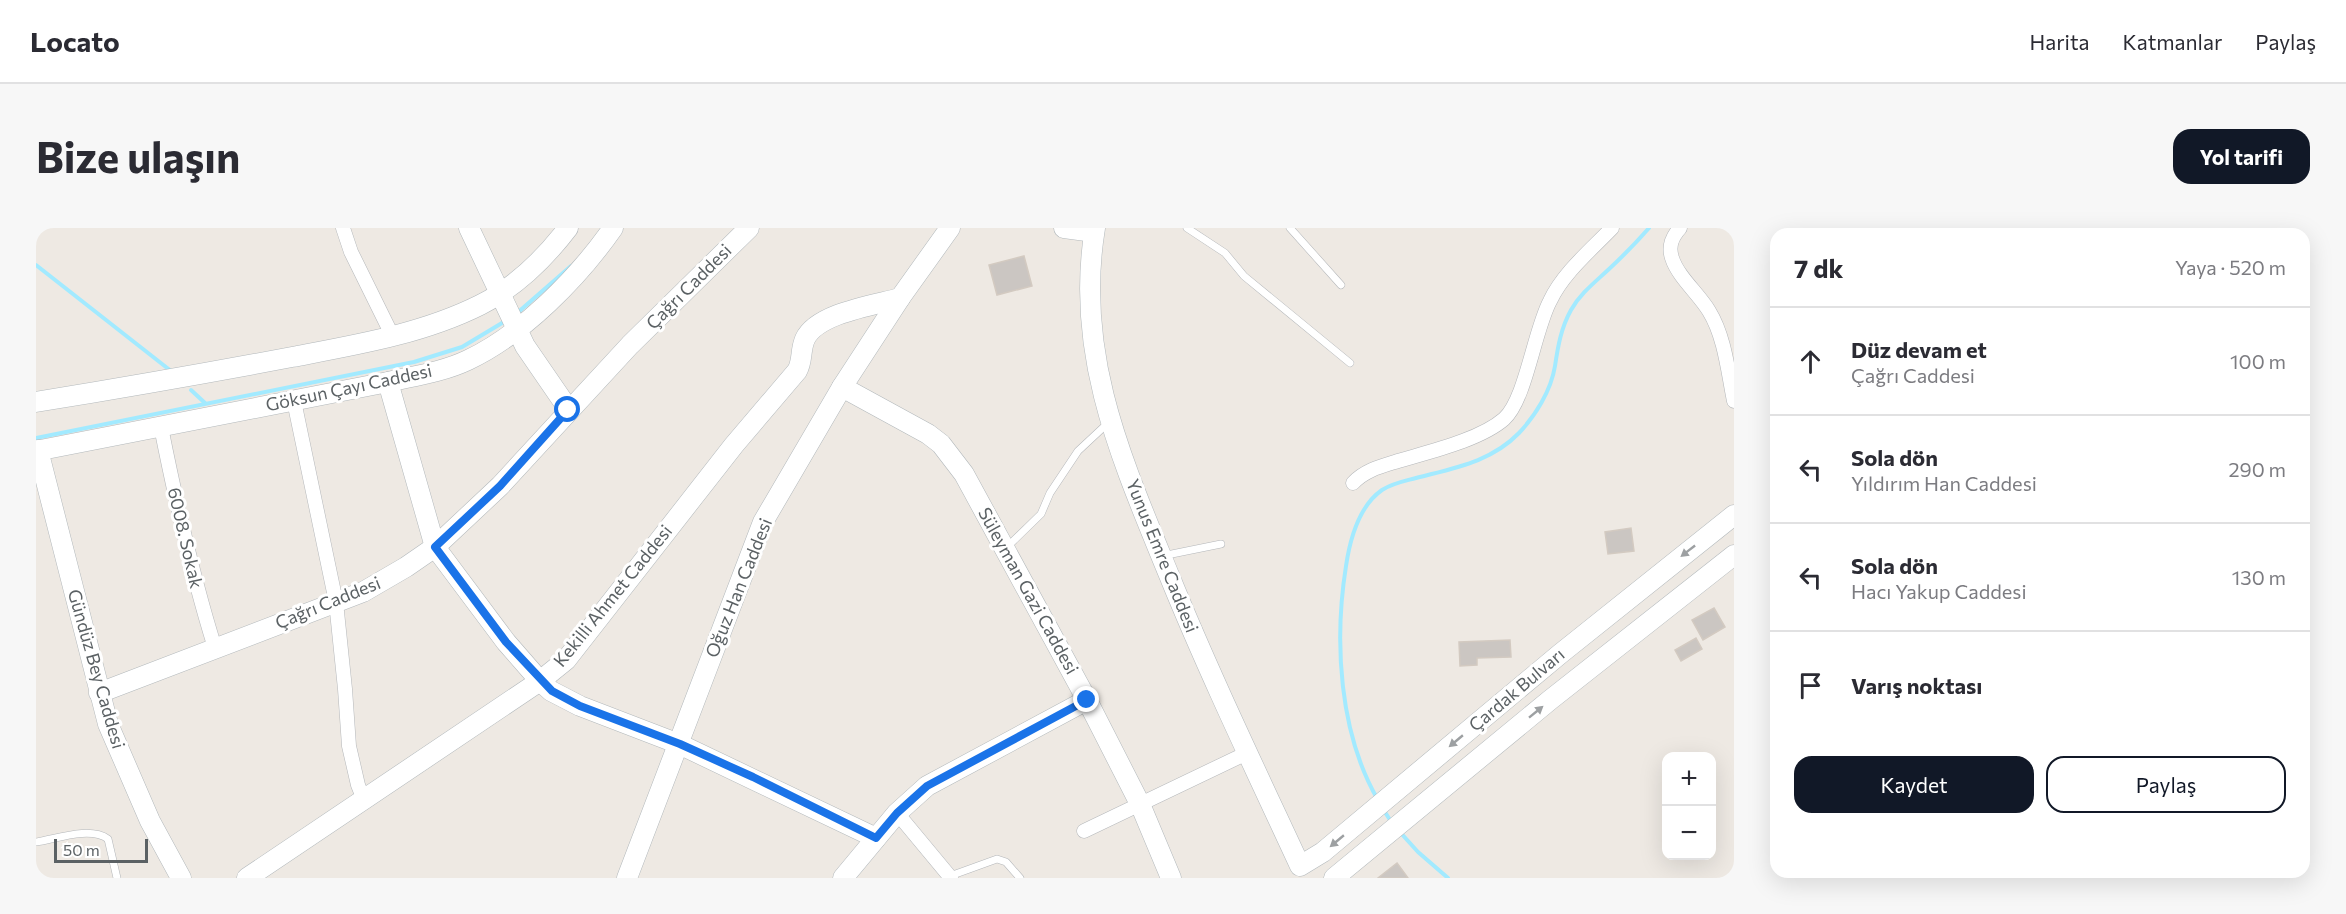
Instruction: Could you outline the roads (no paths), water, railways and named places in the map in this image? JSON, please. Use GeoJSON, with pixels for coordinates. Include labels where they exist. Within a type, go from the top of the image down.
{"type":"FeatureCollection","features":[{"type":"Feature","properties":{"kind":"street"},"geometry":{"type":"LineString","coordinates":[[343,228],[351,252],[392,335]]}},
{"type":"Feature","properties":{"kind":"street"},"geometry":{"type":"LineString","coordinates":[[469,228],[515,327],[536,364],[568,410]]}},
{"type":"Feature","properties":{"kind":"street"},"geometry":{"type":"LineString","coordinates":[[36,402],[290,357],[432,326],[501,299],[568,228]]}},
{"type":"Feature","properties":{"kind":"street","name":"Göksun Çayı Caddesi"},"geometry":{"type":"LineString","coordinates":[[37,451],[388,382],[425,374],[466,361],[515,327],[580,269],[613,228]]}},
{"type":"Feature","properties":{"kind":"street","name":"Çağrı Caddesi"},"geometry":{"type":"LineString","coordinates":[[99,693],[336,603],[385,581],[435,547],[500,486],[568,410],[748,228]]}},
{"type":"Feature","properties":{"kind":"street","name":"Oğuz Han Caddesi"},"geometry":{"type":"LineString","coordinates":[[627,878],[680,744],[742,571],[763,522],[842,387],[900,298],[950,228]]}},
{"type":"Feature","properties":{"kind":"street"},"geometry":{"type":"LineString","coordinates":[[1064,228],[1094,230]]}},
{"type":"Feature","properties":{"kind":"street"},"geometry":{"type":"LineString","coordinates":[[1353,483],[1369,471],[1480,434],[1505,418],[1518,398],[1549,301],[1566,278],[1612,228]]}},
{"type":"Feature","properties":{"kind":"street"},"geometry":{"type":"LineString","coordinates":[[1680,228],[1672,237],[1672,259],[1704,303],[1716,326],[1734,401]]}},
{"type":"Feature","properties":{"kind":"street","name":"Yunus Emre Caddesi"},"geometry":{"type":"LineString","coordinates":[[1094,230],[1090,289],[1092,342],[1110,421],[1161,556],[1198,646],[1247,753],[1294,873]]}},
{"type":"Feature","properties":{"kind":"street","name":"Kekilli Ahmet Caddesi"},"geometry":{"type":"LineString","coordinates":[[247,878],[540,681],[566,660],[734,445],[797,371],[801,363],[805,340],[809,334],[835,316],[900,298]]}},
{"type":"Feature","properties":{"kind":"street"},"geometry":{"type":"LineString","coordinates":[[388,382],[435,547],[506,642],[540,681],[552,691],[580,706],[680,744],[876,838]]}},
{"type":"Feature","properties":{"kind":"street","name":"Süleyman Gazi Caddesi"},"geometry":{"type":"LineString","coordinates":[[842,387],[910,423],[940,444],[964,474],[1087,700],[1140,804],[1171,878]]}},
{"type":"Feature","properties":{"kind":"street"},"geometry":{"type":"LineString","coordinates":[[294,400],[336,603],[349,746],[364,800]]}},
{"type":"Feature","properties":{"kind":"street","name":"6008. Sokak"},"geometry":{"type":"LineString","coordinates":[[161,427],[179,518],[196,587],[215,648]]}},
{"type":"Feature","properties":{"kind":"street","name":"Gündüz Bey Caddesi"},"geometry":{"type":"LineString","coordinates":[[37,451],[108,724],[133,785],[168,857],[182,878]]}},
{"type":"Feature","properties":{"kind":"street","name":"Çardak Bulvarı"},"geometry":{"type":"LineString","coordinates":[[1294,873],[1323,852],[1560,654],[1734,515]]}},
{"type":"Feature","properties":{"kind":"street","name":"Çardak Bulvarı"},"geometry":{"type":"LineString","coordinates":[[1334,878],[1550,700],[1734,555]]}},
{"type":"Feature","properties":{"kind":"street"},"geometry":{"type":"LineString","coordinates":[[843,878],[897,813],[927,786],[1087,700]]}},
{"type":"Feature","properties":{"kind":"street"},"geometry":{"type":"LineString","coordinates":[[1084,831],[1247,753]]}},
{"type":"Feature","properties":{"kind":"street"},"geometry":{"type":"LineString","coordinates":[[897,813],[950,877]]}},
{"type":"Feature","properties":{"kind":"street"},"geometry":{"type":"LineString","coordinates":[[1294,873],[1310,864],[1320,870],[1324,878]]}},
{"type":"Feature","properties":{"kind":"lane"},"geometry":{"type":"LineString","coordinates":[[1189,228],[1225,253],[1244,276],[1350,363]]}},
{"type":"Feature","properties":{"kind":"lane"},"geometry":{"type":"LineString","coordinates":[[1290,228],[1341,285]]}},
{"type":"Feature","properties":{"kind":"lane"},"geometry":{"type":"LineString","coordinates":[[1005,549],[1041,514],[1050,493],[1078,452],[1110,421]]}},
{"type":"Feature","properties":{"kind":"lane"},"geometry":{"type":"LineString","coordinates":[[1161,556],[1221,544]]}},
{"type":"Feature","properties":{"kind":"lane"},"geometry":{"type":"LineString","coordinates":[[36,842],[87,834],[105,837],[108,839],[117,878]]}},
{"type":"Feature","properties":{"kind":"lane"},"geometry":{"type":"LineString","coordinates":[[950,877],[997,859],[1006,862],[1020,878]]}},
{"type":"Feature","properties":{"kind":"waterway"},"geometry":{"type":"LineString","coordinates":[[1378,800],[1355,746],[1343,686],[1340,625],[1342,595],[1350,545],[1357,524],[1367,505],[1382,490],[1399,482],[1471,463],[1496,451],[1519,433],[1531,419],[1546,394],[1553,375],[1562,330],[1575,304],[1649,228]]}},
{"type":"Feature","properties":{"kind":"waterway"},"geometry":{"type":"LineString","coordinates":[[36,265],[171,371]]}},
{"type":"Feature","properties":{"kind":"waterway"},"geometry":{"type":"LineString","coordinates":[[516,314],[571,266]]}},
{"type":"Feature","properties":{"kind":"waterway"},"geometry":{"type":"LineString","coordinates":[[36,438],[414,362],[462,347],[507,320]]}},
{"type":"Feature","properties":{"kind":"waterway"},"geometry":{"type":"LineString","coordinates":[[191,390],[205,403]]}},
{"type":"Feature","properties":{"kind":"waterway"},"geometry":{"type":"LineString","coordinates":[[1383,809],[1392,823]]}},
{"type":"Feature","properties":{"kind":"waterway"},"geometry":{"type":"LineString","coordinates":[[1399,831],[1418,852],[1448,878]]}}]}
